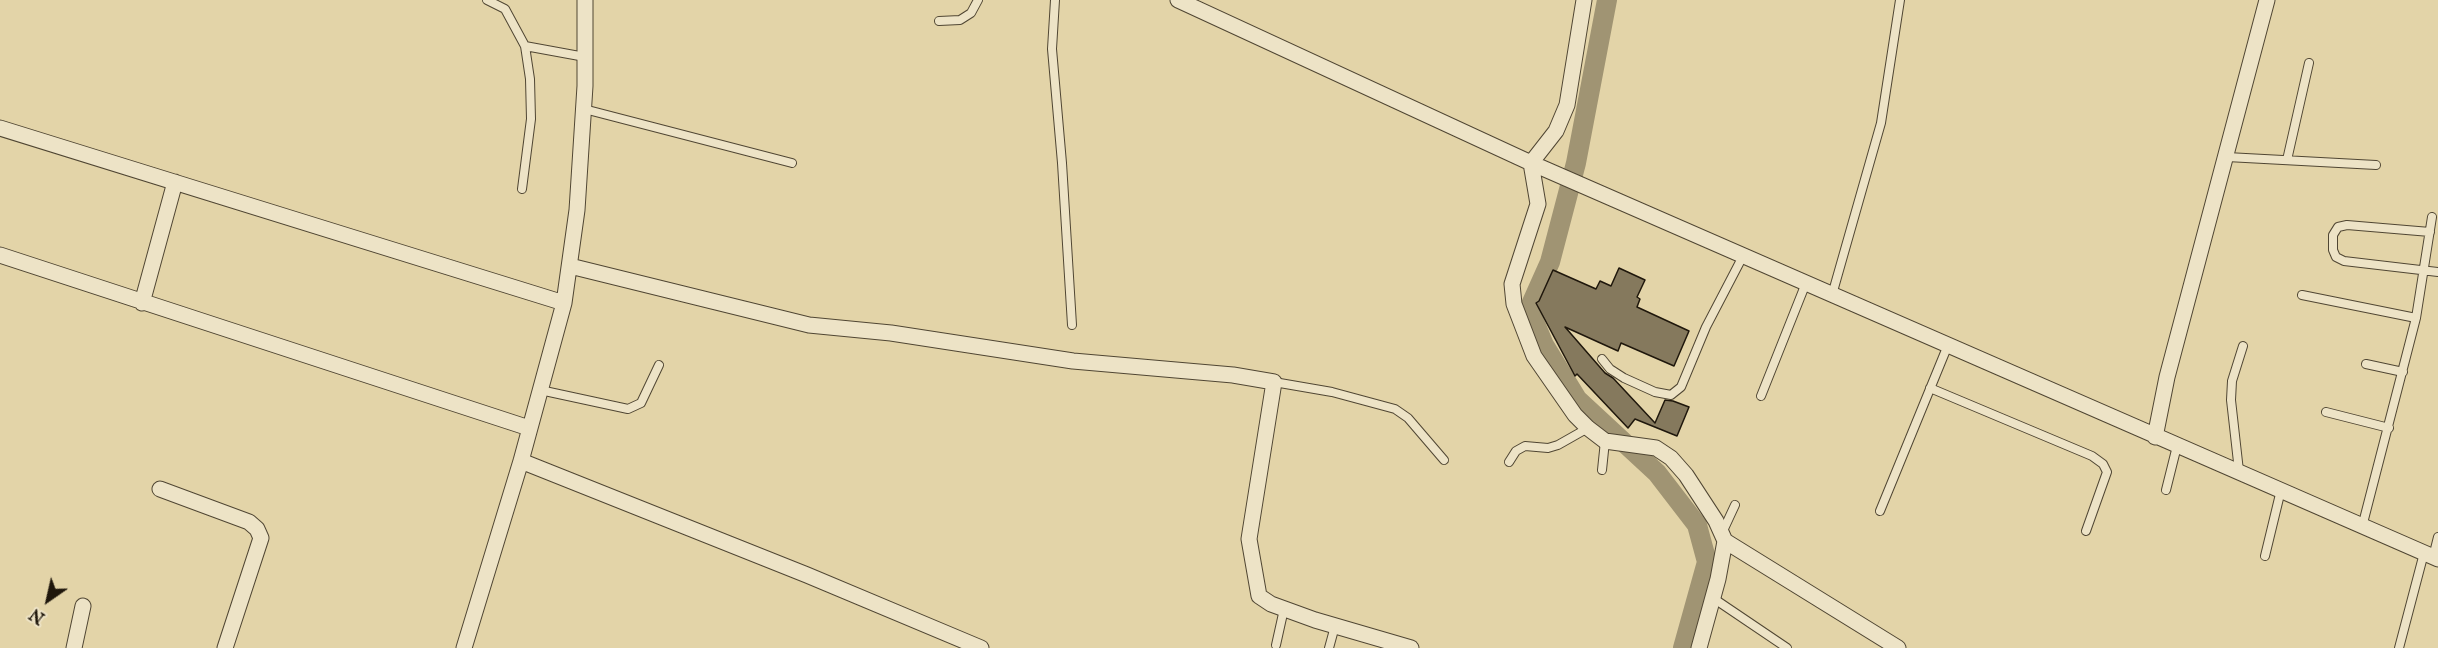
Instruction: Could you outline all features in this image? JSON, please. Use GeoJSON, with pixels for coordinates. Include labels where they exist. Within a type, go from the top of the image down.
{"type":"FeatureCollection","features":[{"type":"Feature","properties":{"kind":"street"},"geometry":{"type":"LineString","coordinates":[[464,648],[521,462],[564,303],[577,210],[584,109],[585,0]]}},
{"type":"Feature","properties":{"kind":"street"},"geometry":{"type":"LineString","coordinates":[[1178,0],[1531,163],[2432,556]]}},
{"type":"Feature","properties":{"kind":"street"},"geometry":{"type":"LineString","coordinates":[[1584,0],[1567,105],[1556,131],[1531,163],[1538,204],[1512,284],[1514,304],[1534,356],[1556,391],[1588,428],[1605,441],[1656,448],[1671,458],[1686,475],[1716,521],[1723,538],[1702,646]]}},
{"type":"Feature","properties":{"kind":"street"},"geometry":{"type":"LineString","coordinates":[[2155,437],[2167,377],[2267,0]]}},
{"type":"Feature","properties":{"kind":"street"},"geometry":{"type":"LineString","coordinates":[[0,128],[564,303]]}},
{"type":"Feature","properties":{"kind":"street"},"geometry":{"type":"LineString","coordinates":[[142,303],[175,182]]}},
{"type":"Feature","properties":{"kind":"street"},"geometry":{"type":"LineString","coordinates":[[0,255],[529,428]]}},
{"type":"Feature","properties":{"kind":"street"},"geometry":{"type":"LineString","coordinates":[[570,266],[809,324],[891,333],[1073,361],[1233,375],[1274,382],[1249,539],[1259,596],[1284,609],[1411,648]]}},
{"type":"Feature","properties":{"kind":"street"},"geometry":{"type":"LineString","coordinates":[[521,462],[807,574],[981,648]]}},
{"type":"Feature","properties":{"kind":"street"},"geometry":{"type":"LineString","coordinates":[[160,489],[249,522],[257,529],[261,538],[225,648]]}},
{"type":"Feature","properties":{"kind":"street"},"geometry":{"type":"LineString","coordinates":[[1723,538],[1898,648]]}},
{"type":"Feature","properties":{"kind":"street"},"geometry":{"type":"LineString","coordinates":[[74,648],[83,606]]}},
{"type":"Feature","properties":{"kind":"lane"},"geometry":{"type":"LineString","coordinates":[[487,0],[505,9],[525,46],[530,78],[531,118],[522,189]]}},
{"type":"Feature","properties":{"kind":"lane"},"geometry":{"type":"LineString","coordinates":[[939,21],[960,20],[971,13],[978,0]]}},
{"type":"Feature","properties":{"kind":"lane"},"geometry":{"type":"LineString","coordinates":[[1055,0],[1052,50],[1072,325]]}},
{"type":"Feature","properties":{"kind":"lane"},"geometry":{"type":"LineString","coordinates":[[1832,295],[1881,123],[1900,0]]}},
{"type":"Feature","properties":{"kind":"lane"},"geometry":{"type":"LineString","coordinates":[[525,46],[585,57]]}},
{"type":"Feature","properties":{"kind":"lane"},"geometry":{"type":"LineString","coordinates":[[2287,160],[2309,63]]}},
{"type":"Feature","properties":{"kind":"lane"},"geometry":{"type":"LineString","coordinates":[[584,109],[792,162]]}},
{"type":"Feature","properties":{"kind":"lane"},"geometry":{"type":"LineString","coordinates":[[2227,157],[2376,165]]}},
{"type":"Feature","properties":{"kind":"lane"},"geometry":{"type":"LineString","coordinates":[[2362,527],[2416,318],[2432,217]]}},
{"type":"Feature","properties":{"kind":"lane"},"geometry":{"type":"LineString","coordinates":[[2430,232],[2348,225],[2338,227],[2333,235],[2333,250],[2336,257],[2344,261],[2438,272]]}},
{"type":"Feature","properties":{"kind":"lane"},"geometry":{"type":"LineString","coordinates":[[1602,359],[1610,369],[1624,378],[1655,392],[1671,395],[1681,387],[1706,327],[1743,256]]}},
{"type":"Feature","properties":{"kind":"lane"},"geometry":{"type":"LineString","coordinates":[[1761,396],[1806,283]]}},
{"type":"Feature","properties":{"kind":"lane"},"geometry":{"type":"LineString","coordinates":[[2302,295],[2416,318]]}},
{"type":"Feature","properties":{"kind":"lane"},"geometry":{"type":"LineString","coordinates":[[1880,511],[1948,345]]}},
{"type":"Feature","properties":{"kind":"lane"},"geometry":{"type":"LineString","coordinates":[[2239,472],[2231,400],[2232,381],[2243,346]]}},
{"type":"Feature","properties":{"kind":"lane"},"geometry":{"type":"LineString","coordinates":[[2366,364],[2403,372]]}},
{"type":"Feature","properties":{"kind":"lane"},"geometry":{"type":"LineString","coordinates":[[540,390],[628,409],[641,403],[658,365]]}},
{"type":"Feature","properties":{"kind":"lane"},"geometry":{"type":"LineString","coordinates":[[1274,382],[1332,392],[1395,409],[1408,418],[1444,460]]}},
{"type":"Feature","properties":{"kind":"lane"},"geometry":{"type":"LineString","coordinates":[[1930,388],[2091,456],[2103,464],[2106,472],[2086,531]]}},
{"type":"Feature","properties":{"kind":"lane"},"geometry":{"type":"LineString","coordinates":[[2326,412],[2389,428]]}},
{"type":"Feature","properties":{"kind":"lane"},"geometry":{"type":"LineString","coordinates":[[1509,462],[1516,451],[1525,446],[1548,448],[1588,428]]}},
{"type":"Feature","properties":{"kind":"lane"},"geometry":{"type":"LineString","coordinates":[[1602,470],[1605,441]]}},
{"type":"Feature","properties":{"kind":"lane"},"geometry":{"type":"LineString","coordinates":[[2166,490],[2177,446]]}},
{"type":"Feature","properties":{"kind":"lane"},"geometry":{"type":"LineString","coordinates":[[2265,556],[2281,490]]}},
{"type":"Feature","properties":{"kind":"lane"},"geometry":{"type":"LineString","coordinates":[[1723,538],[1735,505]]}},
{"type":"Feature","properties":{"kind":"lane"},"geometry":{"type":"LineString","coordinates":[[2399,648],[2438,537]]}},
{"type":"Feature","properties":{"kind":"lane"},"geometry":{"type":"LineString","coordinates":[[1713,598],[1787,648]]}},
{"type":"Feature","properties":{"kind":"lane"},"geometry":{"type":"LineString","coordinates":[[1276,645],[1284,609]]}},
{"type":"Feature","properties":{"kind":"lane"},"geometry":{"type":"LineString","coordinates":[[1329,648],[1335,626]]}},
{"type":"Feature","properties":{"kind":"building"},"geometry":{"type":"Polygon","coordinates":[[[1619,268],[1645,280],[1637,297],[1640,299],[1637,307],[1689,331],[1674,366],[1621,343],[1618,351],[1565,327],[1605,373],[1613,378],[1655,423],[1665,400],[1689,407],[1677,436],[1635,419],[1628,428],[1577,374],[1575,376],[1536,303],[1553,270],[1596,289],[1600,281],[1611,286],[1619,268]]]}},
{"type":"Feature","properties":{"kind":"waterway"},"geometry":{"type":"LineString","coordinates":[[1607,0],[1576,163],[1550,262],[1529,309],[1544,345],[1577,399],[1657,473],[1697,525],[1707,562],[1683,648]]}}]}
